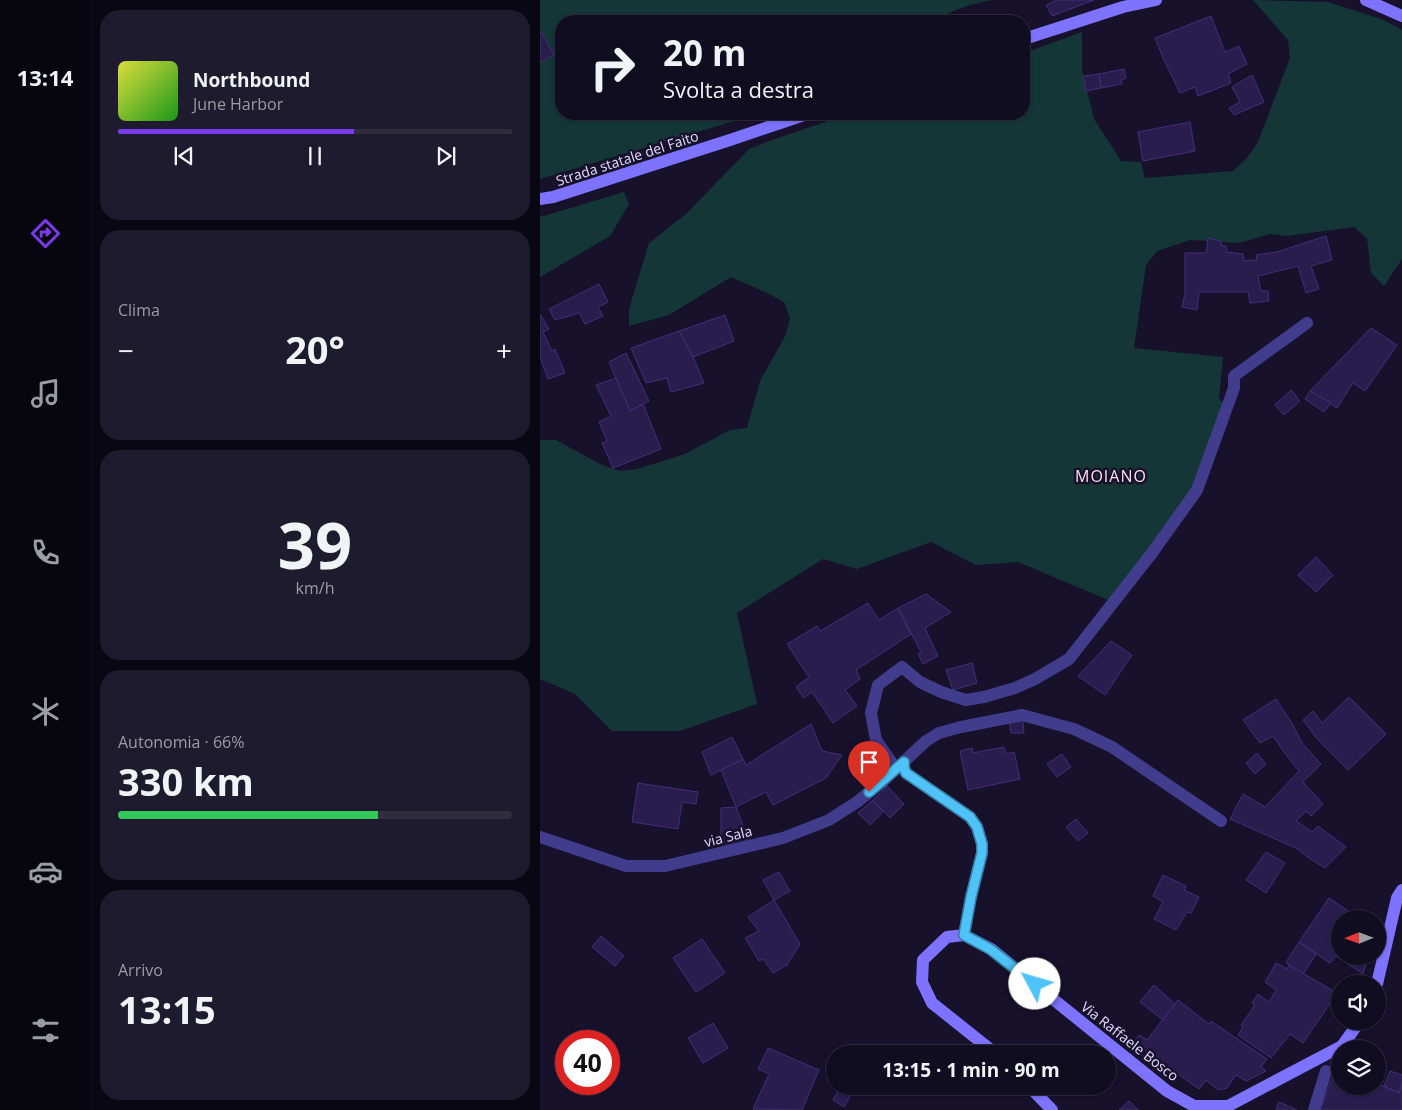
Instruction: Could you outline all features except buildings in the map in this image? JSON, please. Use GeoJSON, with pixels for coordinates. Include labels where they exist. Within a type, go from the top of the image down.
{"type":"FeatureCollection","features":[{"type":"Feature","properties":{"kind":"street"},"geometry":{"type":"LineString","coordinates":[[1030,37],[1123,7],[1156,0]]}},
{"type":"Feature","properties":{"kind":"street"},"geometry":{"type":"LineString","coordinates":[[1366,0],[1402,16]]}},
{"type":"Feature","properties":{"kind":"street","name":"Strada statale del Faito"},"geometry":{"type":"LineString","coordinates":[[540,199],[553,197],[789,120]]}},
{"type":"Feature","properties":{"kind":"street"},"geometry":{"type":"LineString","coordinates":[[985,1045],[932,1003],[922,982],[923,960],[947,936],[964,935],[982,853],[982,844],[977,827],[970,817],[906,773],[904,768],[876,740],[871,713],[878,685],[902,667],[920,682],[940,692],[966,700],[1015,688],[1036,679],[1069,659],[1152,553],[1197,490],[1234,388],[1234,376],[1307,323]]}},
{"type":"Feature","properties":{"kind":"street","name":"via Sala"},"geometry":{"type":"LineString","coordinates":[[540,837],[626,866],[665,866],[783,838],[830,820],[857,802],[926,741],[939,733],[1022,715],[1074,729],[1112,748],[1221,822]]}},
{"type":"Feature","properties":{"kind":"street"},"geometry":{"type":"LineString","coordinates":[[1379,975],[1397,898],[1402,890]]}},
{"type":"Feature","properties":{"kind":"street","name":"Via Raffaele Bosco"},"geometry":{"type":"LineString","coordinates":[[964,935],[990,949],[1167,1091],[1194,1106],[1228,1106],[1342,1046],[1354,1030]]}},
{"type":"Feature","properties":{"kind":"street"},"geometry":{"type":"LineString","coordinates":[[1314,1110],[1326,1071]]}},
{"type":"Feature","properties":{"kind":"street"},"geometry":{"type":"LineString","coordinates":[[1037,1095],[1052,1110]]}},
{"type":"Feature","properties":{"kind":"green space"},"geometry":{"type":"Polygon","coordinates":[[[540,0],[993,0],[976,3],[946,15],[555,15],[555,120],[738,120],[540,179],[540,0]]]}},
{"type":"Feature","properties":{"kind":"green space"},"geometry":{"type":"Polygon","coordinates":[[[1253,0],[1328,2],[1384,20],[1402,30],[1402,259],[1384,286],[1371,273],[1367,238],[1354,227],[1287,236],[1270,234],[1239,243],[1190,240],[1157,251],[1146,265],[1134,348],[1223,357],[1219,398],[1230,411],[1195,494],[1108,600],[1018,562],[976,565],[931,542],[857,569],[823,559],[737,613],[757,704],[680,731],[612,731],[575,694],[540,679],[540,440],[556,440],[602,465],[620,471],[637,469],[685,454],[730,430],[747,428],[760,381],[785,336],[790,319],[784,302],[731,277],[669,315],[629,326],[629,309],[649,243],[687,213],[749,149],[831,120],[1030,120],[1030,51],[1082,32],[1082,70],[1094,119],[1121,161],[1141,162],[1145,178],[1233,171],[1247,158],[1258,142],[1290,58],[1288,40],[1253,0]]]}},
{"type":"Feature","properties":{"kind":"green space"},"geometry":{"type":"Polygon","coordinates":[[[624,192],[629,204],[610,236],[540,277],[540,217],[624,192]]]}},
{"type":"Feature","properties":{"kind":"district","name":"MOIANO"},"geometry":{"type":"Point","coordinates":[1111,476]}},
{"type":"Feature","properties":{"kind":"route"},"geometry":{"type":"LineString","coordinates":[[869,792],[904,762],[906,773],[970,817],[977,827],[982,844],[982,853],[964,935],[990,949],[1035,984]]}}]}
